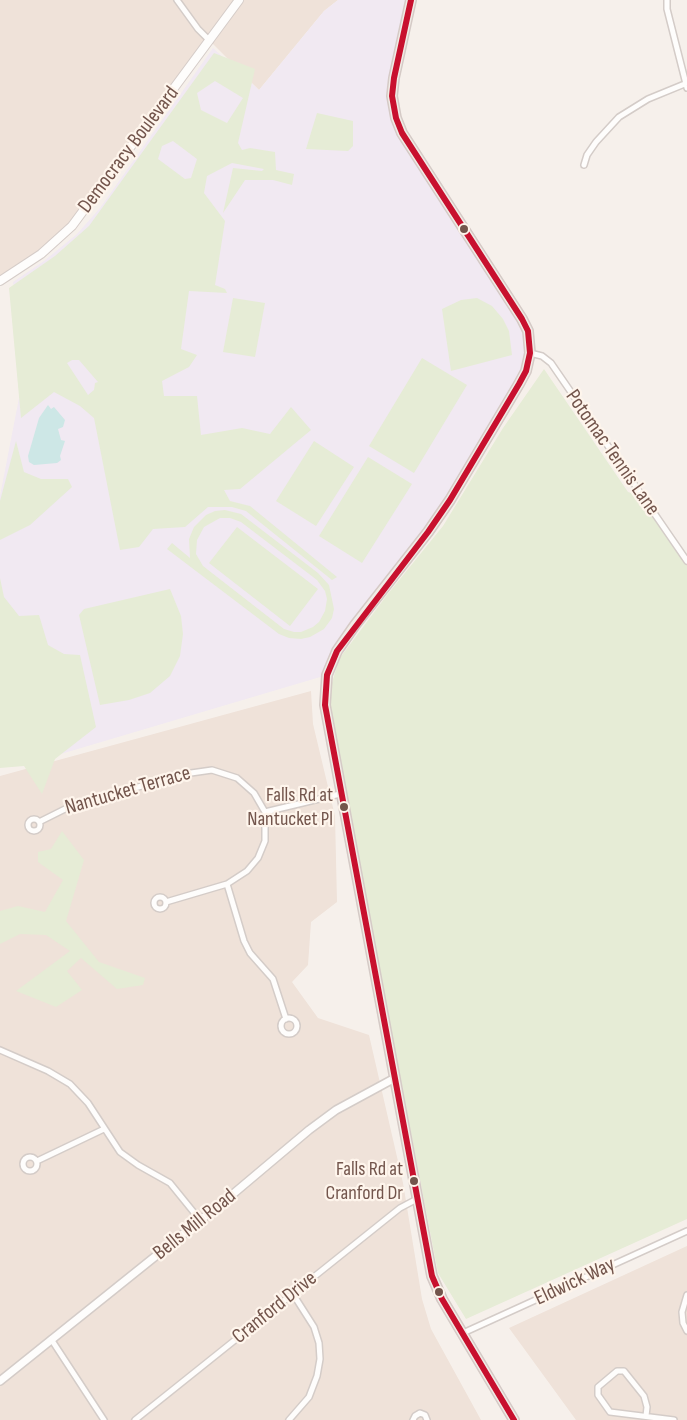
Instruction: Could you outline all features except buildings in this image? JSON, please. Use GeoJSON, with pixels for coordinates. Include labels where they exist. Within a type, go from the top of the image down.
{"type":"FeatureCollection","features":[{"type":"Feature","properties":{"kind":"main road","name":"Democracy Boulevard"},"geometry":{"type":"LineString","coordinates":[[0,281],[36,258],[72,226],[239,0]]}},
{"type":"Feature","properties":{"kind":"main road"},"geometry":{"type":"LineString","coordinates":[[411,0],[393,78],[392,96],[396,118],[402,133],[420,162],[522,319],[528,331],[530,352],[526,371],[519,384],[450,500],[428,532],[355,625],[331,663],[325,689],[325,705],[434,1283],[514,1420]]}},
{"type":"Feature","properties":{"kind":"street"},"geometry":{"type":"LineString","coordinates":[[177,0],[198,29],[210,40]]}},
{"type":"Feature","properties":{"kind":"street"},"geometry":{"type":"LineString","coordinates":[[584,165],[587,155],[596,142],[619,117],[648,99],[686,85],[667,9],[667,0]]}},
{"type":"Feature","properties":{"kind":"street","name":"Potomac Tennis Lane"},"geometry":{"type":"LineString","coordinates":[[530,352],[542,356],[550,363],[687,561]]}},
{"type":"Feature","properties":{"kind":"street","name":"Nantucket Terrace"},"geometry":{"type":"LineString","coordinates":[[39,822],[71,806],[205,770],[219,771],[237,778],[254,793],[265,812]]}},
{"type":"Feature","properties":{"kind":"street"},"geometry":{"type":"LineString","coordinates":[[166,902],[227,885],[248,871],[258,858],[265,841],[265,812],[340,794]]}},
{"type":"Feature","properties":{"kind":"street"},"geometry":{"type":"LineString","coordinates":[[227,885],[244,941],[250,953],[273,979],[286,1019]]}},
{"type":"Feature","properties":{"kind":"street"},"geometry":{"type":"LineString","coordinates":[[0,1050],[48,1071],[69,1084],[88,1103],[104,1129],[126,1156],[170,1183],[200,1220]]}},
{"type":"Feature","properties":{"kind":"street","name":"Bells Mill Road"},"geometry":{"type":"LineString","coordinates":[[0,1381],[336,1110],[395,1078]]}},
{"type":"Feature","properties":{"kind":"street"},"geometry":{"type":"LineString","coordinates":[[37,1161],[104,1129]]}},
{"type":"Feature","properties":{"kind":"street","name":"Cranford Drive"},"geometry":{"type":"LineString","coordinates":[[135,1420],[400,1208],[417,1199]]}},
{"type":"Feature","properties":{"kind":"street","name":"Eldwick Way"},"geometry":{"type":"LineString","coordinates":[[463,1333],[687,1231]]}},
{"type":"Feature","properties":{"kind":"street"},"geometry":{"type":"LineString","coordinates":[[289,1420],[303,1406],[314,1387],[320,1359],[319,1343],[314,1327],[293,1294]]}},
{"type":"Feature","properties":{"kind":"street"},"geometry":{"type":"LineString","coordinates":[[687,1295],[682,1312],[683,1323],[687,1331]]}},
{"type":"Feature","properties":{"kind":"street"},"geometry":{"type":"LineString","coordinates":[[51,1340],[104,1420]]}},
{"type":"Feature","properties":{"kind":"street"},"geometry":{"type":"LineString","coordinates":[[646,1416],[647,1407],[644,1396],[624,1371],[617,1371],[598,1387],[597,1395],[610,1412],[674,1420]]}},
{"type":"Feature","properties":{"kind":"street"},"geometry":{"type":"LineString","coordinates":[[413,1420],[420,1413],[425,1415],[427,1420]]}},
{"type":"Feature","properties":{"kind":"shaded area"},"geometry":{"type":"Polygon","coordinates":[[[0,0],[338,0],[324,11],[259,90],[210,41],[72,226],[0,281],[0,0]]]}},
{"type":"Feature","properties":{"kind":"shaded area"},"geometry":{"type":"Polygon","coordinates":[[[338,0],[406,0],[394,78],[396,118],[522,319],[529,360],[450,500],[355,625],[327,675],[44,759],[0,617],[0,496],[25,367],[13,282],[77,234],[100,208],[213,48],[259,90],[324,11],[338,0]]]}},
{"type":"Feature","properties":{"kind":"shaded area"},"geometry":{"type":"Polygon","coordinates":[[[311,691],[313,724],[335,816],[337,902],[311,922],[308,965],[292,982],[318,1018],[369,1035],[403,1183],[422,1299],[431,1329],[481,1420],[0,1420],[0,776],[311,691]]]}},
{"type":"Feature","properties":{"kind":"shaded area"},"geometry":{"type":"Polygon","coordinates":[[[687,1246],[687,1420],[576,1420],[509,1328],[687,1246]]]}},
{"type":"Feature","properties":{"kind":"green space"},"geometry":{"type":"Polygon","coordinates":[[[214,53],[255,69],[238,143],[242,150],[250,148],[275,152],[276,170],[294,174],[292,185],[273,180],[245,180],[223,213],[233,168],[262,171],[264,169],[232,163],[207,176],[204,193],[225,221],[215,285],[225,289],[227,293],[189,291],[181,349],[197,355],[189,367],[162,381],[164,396],[197,396],[201,435],[242,428],[270,434],[291,407],[311,430],[240,489],[224,490],[230,501],[250,506],[337,577],[332,580],[246,511],[232,507],[208,507],[185,527],[153,529],[139,547],[120,550],[94,418],[80,406],[54,392],[21,418],[9,288],[55,256],[89,226],[214,53]],[[215,81],[197,93],[201,110],[227,123],[243,98],[215,81]],[[173,141],[162,146],[158,159],[185,179],[191,178],[197,159],[173,141]],[[79,360],[67,363],[88,395],[98,382],[79,360]]]}},
{"type":"Feature","properties":{"kind":"green space"},"geometry":{"type":"Polygon","coordinates":[[[317,113],[353,121],[353,146],[348,151],[306,149],[317,113]]]}},
{"type":"Feature","properties":{"kind":"green space"},"geometry":{"type":"Polygon","coordinates":[[[233,298],[265,303],[255,357],[223,352],[233,298]]]}},
{"type":"Feature","properties":{"kind":"green space"},"geometry":{"type":"Polygon","coordinates":[[[477,298],[492,306],[503,319],[509,331],[512,355],[451,371],[442,309],[461,300],[477,298]]]}},
{"type":"Feature","properties":{"kind":"green space"},"geometry":{"type":"Polygon","coordinates":[[[422,358],[467,385],[414,473],[369,446],[422,358]]]}},
{"type":"Feature","properties":{"kind":"green space"},"geometry":{"type":"Polygon","coordinates":[[[544,369],[628,492],[648,499],[687,558],[687,1219],[466,1319],[438,1273],[332,722],[329,693],[339,659],[443,526],[503,428],[544,369]]]}},
{"type":"Feature","properties":{"kind":"green space"},"geometry":{"type":"Polygon","coordinates":[[[16,441],[24,472],[41,479],[68,479],[72,487],[30,525],[0,540],[0,501],[16,441]]]}},
{"type":"Feature","properties":{"kind":"green space"},"geometry":{"type":"Polygon","coordinates":[[[314,441],[354,467],[316,526],[276,501],[314,441]]]}},
{"type":"Feature","properties":{"kind":"green space"},"geometry":{"type":"Polygon","coordinates":[[[368,457],[412,484],[362,563],[319,536],[368,457]]]}},
{"type":"Feature","properties":{"kind":"green space"},"geometry":{"type":"Polygon","coordinates":[[[225,510],[241,514],[318,573],[329,585],[334,609],[332,618],[324,629],[301,639],[279,634],[167,549],[172,543],[190,558],[189,539],[194,527],[206,515],[225,510]],[[220,518],[204,527],[197,540],[196,554],[203,566],[284,629],[301,632],[313,627],[325,611],[327,599],[325,591],[317,580],[241,522],[230,518],[220,518]]]}},
{"type":"Feature","properties":{"kind":"green space"},"geometry":{"type":"Polygon","coordinates":[[[237,527],[318,589],[290,626],[209,563],[237,527]]]}},
{"type":"Feature","properties":{"kind":"green space"},"geometry":{"type":"Polygon","coordinates":[[[0,578],[4,597],[19,616],[39,615],[48,645],[64,654],[80,655],[96,727],[55,759],[42,794],[24,766],[0,768],[0,578]]]}},
{"type":"Feature","properties":{"kind":"green space"},"geometry":{"type":"Polygon","coordinates":[[[170,589],[181,616],[183,634],[180,656],[170,676],[150,693],[129,700],[100,705],[79,615],[84,609],[170,589]]]}},
{"type":"Feature","properties":{"kind":"green space"},"geometry":{"type":"Polygon","coordinates":[[[62,831],[84,860],[66,921],[99,962],[145,978],[143,985],[117,989],[81,958],[67,971],[82,990],[56,1007],[16,991],[70,951],[46,935],[20,934],[0,944],[0,911],[18,906],[45,912],[63,880],[38,862],[38,852],[51,849],[62,831]]]}},
{"type":"Feature","properties":{"kind":"water"},"geometry":{"type":"Polygon","coordinates":[[[48,405],[51,409],[54,407],[65,420],[63,427],[58,429],[61,440],[65,441],[60,456],[61,460],[57,463],[34,465],[29,462],[28,456],[39,418],[48,405]]]}},
{"type":"Feature","properties":{"kind":"transit line"},"geometry":{"type":"LineString","coordinates":[[411,0],[394,78],[392,96],[396,118],[402,133],[522,319],[528,331],[530,353],[526,371],[519,384],[450,500],[337,651],[327,675],[325,705],[432,1276],[442,1299],[514,1420]]}},
{"type":"Feature","properties":{"kind":"place","name":"Falls Rd at Nantucket Pl"},"geometry":{"type":"Point","coordinates":[344,807]}},
{"type":"Feature","properties":{"kind":"place","name":"Falls Rd at Cranford Dr"},"geometry":{"type":"Point","coordinates":[414,1181]}}]}
